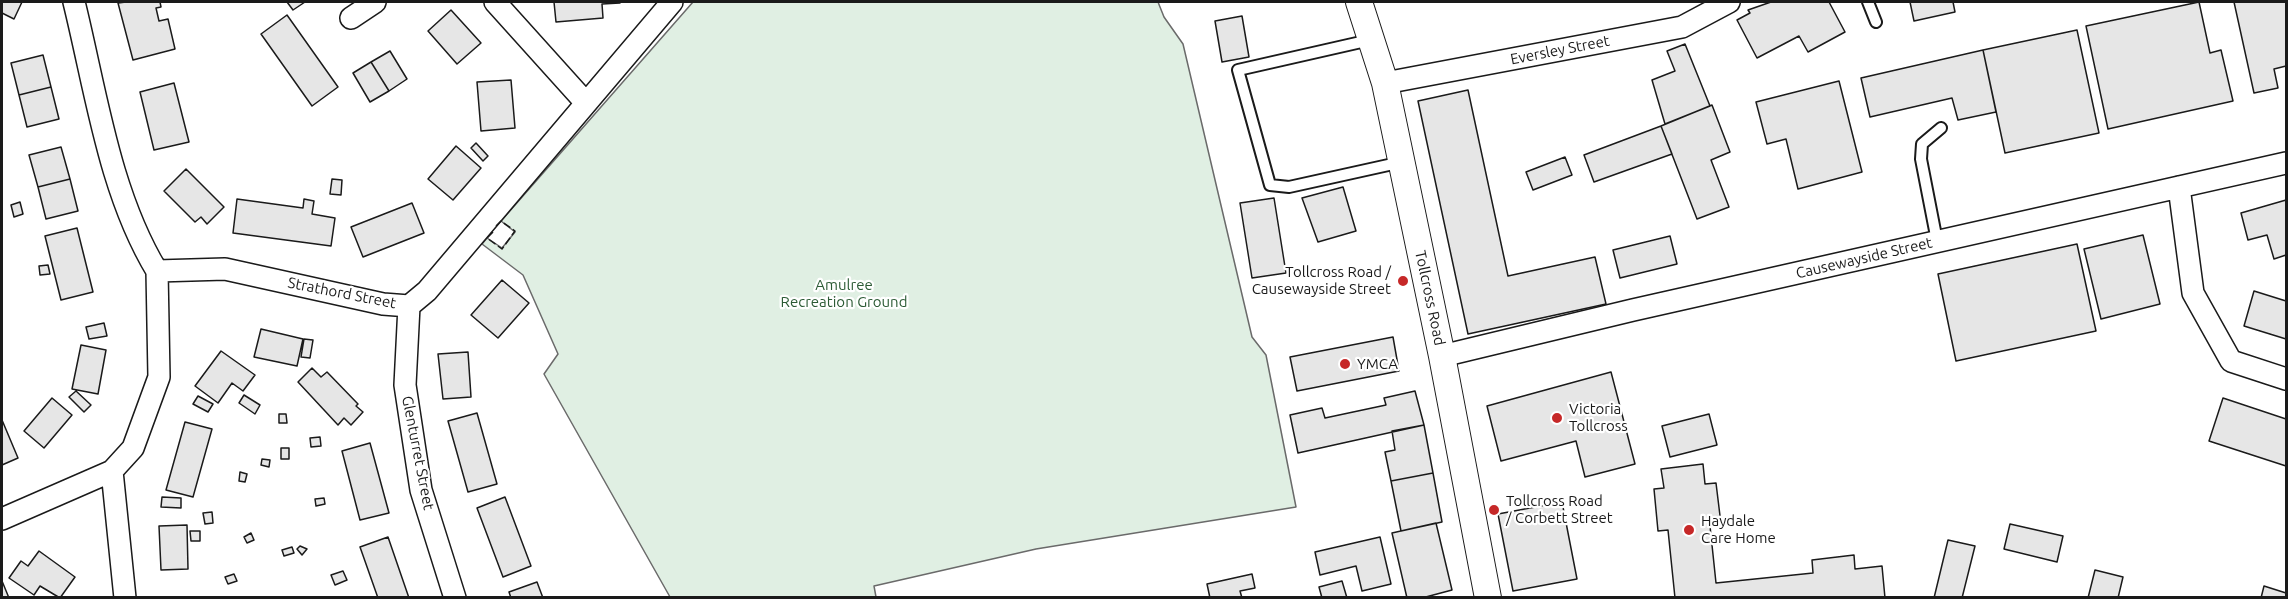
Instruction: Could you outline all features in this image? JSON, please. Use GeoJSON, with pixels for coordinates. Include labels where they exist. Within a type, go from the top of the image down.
{"type":"FeatureCollection","features":[{"type":"Feature","properties":{"kind":"street"},"geometry":{"type":"LineString","coordinates":[[2,519],[112,471],[133,448],[159,377],[157,271],[142,248],[121,198],[74,2]]}},
{"type":"Feature","properties":{"kind":"street"},"geometry":{"type":"LineString","coordinates":[[351,18],[375,2]]}},
{"type":"Feature","properties":{"kind":"street"},"geometry":{"type":"LineString","coordinates":[[495,2],[586,103]]}},
{"type":"Feature","properties":{"kind":"street","name":"Strathord Street"},"geometry":{"type":"LineString","coordinates":[[157,271],[225,269],[383,304],[409,306],[427,291],[672,2]]}},
{"type":"Feature","properties":{"kind":"street","name":"Tollcross Road"},"geometry":{"type":"LineString","coordinates":[[1359,2],[1385,83],[1442,356],[1488,597]]}},
{"type":"Feature","properties":{"kind":"street","name":"Eversley Street"},"geometry":{"type":"LineString","coordinates":[[1385,83],[1682,27],[1729,2]]}},
{"type":"Feature","properties":{"kind":"street","name":"Causewayside Street"},"geometry":{"type":"LineString","coordinates":[[1442,356],[1633,309],[2286,163]]}},
{"type":"Feature","properties":{"kind":"street"},"geometry":{"type":"LineString","coordinates":[[2179,187],[2193,293],[2231,361],[2286,379]]}},
{"type":"Feature","properties":{"kind":"street","name":"Glenturret Street"},"geometry":{"type":"LineString","coordinates":[[409,306],[405,385],[421,490],[455,597]]}},
{"type":"Feature","properties":{"kind":"street"},"geometry":{"type":"LineString","coordinates":[[112,471],[125,597]]}},
{"type":"Feature","properties":{"kind":"lane"},"geometry":{"type":"LineString","coordinates":[[1868,2],[1876,22]]}},
{"type":"Feature","properties":{"kind":"lane"},"geometry":{"type":"LineString","coordinates":[[1372,39],[1238,70],[1270,185],[1289,187],[1402,162]]}},
{"type":"Feature","properties":{"kind":"lane"},"geometry":{"type":"LineString","coordinates":[[1937,241],[1921,159],[1922,144],[1941,128]]}},
{"type":"Feature","properties":{"kind":"green space","name":"Amulree Recreation Ground"},"geometry":{"type":"Polygon","coordinates":[[[693,2],[1158,2],[1164,17],[1183,44],[1252,337],[1266,355],[1296,507],[1036,549],[874,586],[876,597],[670,597],[544,374],[558,354],[523,275],[482,244],[487,238],[502,248],[515,232],[501,221],[693,2]]]}},
{"type":"Feature","properties":{"kind":"building"},"geometry":{"type":"Polygon","coordinates":[[[2,2],[22,2],[14,19],[2,13],[2,2]]]}},
{"type":"Feature","properties":{"kind":"building"},"geometry":{"type":"Polygon","coordinates":[[[160,2],[161,7],[156,8],[159,21],[168,19],[175,49],[133,60],[118,3],[160,2]]]}},
{"type":"Feature","properties":{"kind":"building"},"geometry":{"type":"Polygon","coordinates":[[[287,2],[305,2],[293,10],[287,2]]]}},
{"type":"Feature","properties":{"kind":"building"},"geometry":{"type":"Polygon","coordinates":[[[554,2],[620,3],[602,4],[603,18],[556,22],[554,2]]]}},
{"type":"Feature","properties":{"kind":"building"},"geometry":{"type":"Polygon","coordinates":[[[1771,2],[1829,2],[1845,32],[1808,52],[1799,36],[1757,58],[1737,20],[1750,13],[1748,10],[1771,2]]]}},
{"type":"Feature","properties":{"kind":"building"},"geometry":{"type":"Polygon","coordinates":[[[1910,2],[1953,2],[1955,12],[1914,21],[1910,2]]]}},
{"type":"Feature","properties":{"kind":"building"},"geometry":{"type":"Polygon","coordinates":[[[2199,2],[2210,53],[2221,50],[2233,101],[2108,129],[2086,26],[2199,2]]]}},
{"type":"Feature","properties":{"kind":"building"},"geometry":{"type":"Polygon","coordinates":[[[2234,2],[2286,2],[2286,66],[2274,69],[2278,88],[2254,93],[2234,2]]]}},
{"type":"Feature","properties":{"kind":"building"},"geometry":{"type":"Polygon","coordinates":[[[451,10],[481,43],[457,64],[428,31],[451,10]]]}},
{"type":"Feature","properties":{"kind":"building"},"geometry":{"type":"Polygon","coordinates":[[[287,15],[338,87],[312,106],[261,34],[287,15]]]}},
{"type":"Feature","properties":{"kind":"building"},"geometry":{"type":"Polygon","coordinates":[[[1242,16],[1249,57],[1222,62],[1215,21],[1242,16]]]}},
{"type":"Feature","properties":{"kind":"building"},"geometry":{"type":"Polygon","coordinates":[[[2077,30],[2099,133],[2005,153],[1983,50],[2077,30]]]}},
{"type":"Feature","properties":{"kind":"building"},"geometry":{"type":"Polygon","coordinates":[[[1685,44],[1710,106],[1665,124],[1652,80],[1675,71],[1667,51],[1685,44]]]}},
{"type":"Feature","properties":{"kind":"building"},"geometry":{"type":"Polygon","coordinates":[[[1983,50],[1996,112],[1958,120],[1952,98],[1870,117],[1861,78],[1983,50]]]}},
{"type":"Feature","properties":{"kind":"building"},"geometry":{"type":"Polygon","coordinates":[[[390,51],[407,79],[389,91],[371,62],[390,51]]]}},
{"type":"Feature","properties":{"kind":"building"},"geometry":{"type":"Polygon","coordinates":[[[43,55],[51,87],[19,95],[11,63],[43,55]]]}},
{"type":"Feature","properties":{"kind":"building"},"geometry":{"type":"Polygon","coordinates":[[[371,62],[389,91],[370,102],[353,73],[371,62]]]}},
{"type":"Feature","properties":{"kind":"building"},"geometry":{"type":"Polygon","coordinates":[[[511,80],[515,128],[481,131],[477,82],[511,80]]]}},
{"type":"Feature","properties":{"kind":"building"},"geometry":{"type":"Polygon","coordinates":[[[1839,81],[1862,172],[1798,189],[1786,139],[1767,144],[1756,102],[1839,81]]]}},
{"type":"Feature","properties":{"kind":"building"},"geometry":{"type":"Polygon","coordinates":[[[174,83],[189,142],[154,150],[140,92],[174,83]]]}},
{"type":"Feature","properties":{"kind":"building"},"geometry":{"type":"Polygon","coordinates":[[[51,87],[59,119],[27,127],[19,95],[51,87]]]}},
{"type":"Feature","properties":{"kind":"building"},"geometry":{"type":"Polygon","coordinates":[[[1468,90],[1508,276],[1595,257],[1606,304],[1468,334],[1418,101],[1468,90]]]}},
{"type":"Feature","properties":{"kind":"building"},"geometry":{"type":"Polygon","coordinates":[[[1712,105],[1730,152],[1711,160],[1729,207],[1697,219],[1661,126],[1712,105]]]}},
{"type":"Feature","properties":{"kind":"building"},"geometry":{"type":"Polygon","coordinates":[[[1661,126],[1672,154],[1594,182],[1584,155],[1661,126]]]}},
{"type":"Feature","properties":{"kind":"building"},"geometry":{"type":"Polygon","coordinates":[[[476,143],[488,156],[483,161],[471,148],[476,143]]]}},
{"type":"Feature","properties":{"kind":"building"},"geometry":{"type":"Polygon","coordinates":[[[456,146],[481,168],[453,200],[428,179],[456,146]]]}},
{"type":"Feature","properties":{"kind":"building"},"geometry":{"type":"Polygon","coordinates":[[[61,147],[70,179],[38,187],[29,155],[61,147]]]}},
{"type":"Feature","properties":{"kind":"building"},"geometry":{"type":"Polygon","coordinates":[[[1565,157],[1572,175],[1533,190],[1526,172],[1565,157]]]}},
{"type":"Feature","properties":{"kind":"building"},"geometry":{"type":"Polygon","coordinates":[[[186,169],[224,207],[207,224],[201,217],[195,222],[164,191],[186,169]]]}},
{"type":"Feature","properties":{"kind":"building"},"geometry":{"type":"Polygon","coordinates":[[[70,179],[78,211],[46,219],[38,187],[70,179]]]}},
{"type":"Feature","properties":{"kind":"building"},"geometry":{"type":"Polygon","coordinates":[[[332,179],[342,180],[341,195],[330,194],[332,179]]]}},
{"type":"Feature","properties":{"kind":"building"},"geometry":{"type":"Polygon","coordinates":[[[1343,187],[1356,231],[1318,242],[1302,198],[1343,187]]]}},
{"type":"Feature","properties":{"kind":"building"},"geometry":{"type":"Polygon","coordinates":[[[1274,198],[1286,273],[1252,278],[1240,203],[1274,198]]]}},
{"type":"Feature","properties":{"kind":"building"},"geometry":{"type":"Polygon","coordinates":[[[237,199],[303,208],[304,199],[314,201],[312,214],[335,218],[331,246],[233,233],[237,199]]]}},
{"type":"Feature","properties":{"kind":"building"},"geometry":{"type":"Polygon","coordinates":[[[2286,200],[2286,255],[2274,259],[2267,235],[2248,240],[2241,213],[2286,200]]]}},
{"type":"Feature","properties":{"kind":"building"},"geometry":{"type":"Polygon","coordinates":[[[20,202],[23,214],[14,217],[11,205],[20,202]]]}},
{"type":"Feature","properties":{"kind":"building"},"geometry":{"type":"Polygon","coordinates":[[[412,203],[424,233],[363,257],[351,227],[412,203]]]}},
{"type":"Feature","properties":{"kind":"building"},"geometry":{"type":"Polygon","coordinates":[[[77,228],[93,292],[61,300],[45,236],[77,228]]]}},
{"type":"Feature","properties":{"kind":"building"},"geometry":{"type":"Polygon","coordinates":[[[2143,235],[2160,304],[2101,319],[2084,249],[2143,235]]]}},
{"type":"Feature","properties":{"kind":"building"},"geometry":{"type":"Polygon","coordinates":[[[1670,236],[1677,264],[1620,278],[1613,250],[1670,236]]]}},
{"type":"Feature","properties":{"kind":"building"},"geometry":{"type":"Polygon","coordinates":[[[2077,244],[2096,331],[1956,361],[1938,274],[2077,244]]]}},
{"type":"Feature","properties":{"kind":"building"},"geometry":{"type":"Polygon","coordinates":[[[48,265],[50,274],[40,275],[39,266],[48,265]]]}},
{"type":"Feature","properties":{"kind":"building"},"geometry":{"type":"Polygon","coordinates":[[[502,280],[529,303],[498,338],[471,315],[502,280]]]}},
{"type":"Feature","properties":{"kind":"building"},"geometry":{"type":"Polygon","coordinates":[[[2254,291],[2286,301],[2286,339],[2244,326],[2254,291]]]}},
{"type":"Feature","properties":{"kind":"building"},"geometry":{"type":"Polygon","coordinates":[[[104,323],[107,336],[89,339],[86,327],[104,323]]]}},
{"type":"Feature","properties":{"kind":"building"},"geometry":{"type":"Polygon","coordinates":[[[261,329],[303,339],[297,366],[254,357],[261,329]]]}},
{"type":"Feature","properties":{"kind":"building","name":"YMCA"},"geometry":{"type":"Polygon","coordinates":[[[1393,337],[1399,371],[1297,391],[1290,357],[1393,337]]]}},
{"type":"Feature","properties":{"kind":"building"},"geometry":{"type":"Polygon","coordinates":[[[304,339],[313,340],[310,358],[301,357],[304,339]]]}},
{"type":"Feature","properties":{"kind":"building"},"geometry":{"type":"Polygon","coordinates":[[[81,345],[106,350],[98,394],[72,389],[81,345]]]}},
{"type":"Feature","properties":{"kind":"building"},"geometry":{"type":"Polygon","coordinates":[[[221,351],[255,375],[243,391],[232,383],[218,403],[195,386],[221,351]]]}},
{"type":"Feature","properties":{"kind":"building"},"geometry":{"type":"Polygon","coordinates":[[[468,352],[471,397],[443,399],[438,354],[468,352]]]}},
{"type":"Feature","properties":{"kind":"building"},"geometry":{"type":"Polygon","coordinates":[[[312,368],[321,377],[327,372],[358,404],[356,406],[363,412],[351,425],[344,418],[338,425],[298,382],[312,368]]]}},
{"type":"Feature","properties":{"kind":"building","name":"Victoria Tollcross"},"geometry":{"type":"Polygon","coordinates":[[[1611,372],[1635,464],[1585,477],[1576,441],[1501,461],[1487,406],[1611,372]]]}},
{"type":"Feature","properties":{"kind":"building"},"geometry":{"type":"Polygon","coordinates":[[[76,391],[91,405],[84,412],[69,397],[76,391]]]}},
{"type":"Feature","properties":{"kind":"building"},"geometry":{"type":"Polygon","coordinates":[[[1415,391],[1424,425],[1298,453],[1290,415],[1322,408],[1325,418],[1386,405],[1384,398],[1415,391]]]}},
{"type":"Feature","properties":{"kind":"building"},"geometry":{"type":"Polygon","coordinates":[[[244,395],[260,405],[255,414],[239,403],[244,395]]]}},
{"type":"Feature","properties":{"kind":"building"},"geometry":{"type":"Polygon","coordinates":[[[198,396],[213,404],[208,412],[193,404],[198,396]]]}},
{"type":"Feature","properties":{"kind":"building"},"geometry":{"type":"Polygon","coordinates":[[[52,398],[72,415],[44,448],[24,431],[52,398]]]}},
{"type":"Feature","properties":{"kind":"building"},"geometry":{"type":"Polygon","coordinates":[[[2223,398],[2286,419],[2286,466],[2209,441],[2223,398]]]}},
{"type":"Feature","properties":{"kind":"building"},"geometry":{"type":"Polygon","coordinates":[[[477,413],[497,484],[468,492],[448,421],[477,413]]]}},
{"type":"Feature","properties":{"kind":"building"},"geometry":{"type":"Polygon","coordinates":[[[279,414],[286,414],[287,423],[279,423],[279,414]]]}},
{"type":"Feature","properties":{"kind":"building"},"geometry":{"type":"Polygon","coordinates":[[[1709,414],[1717,445],[1670,457],[1662,426],[1709,414]]]}},
{"type":"Feature","properties":{"kind":"building"},"geometry":{"type":"Polygon","coordinates":[[[2,420],[18,458],[2,465],[2,420]]]}},
{"type":"Feature","properties":{"kind":"building"},"geometry":{"type":"Polygon","coordinates":[[[185,422],[212,429],[193,497],[166,490],[185,422]]]}},
{"type":"Feature","properties":{"kind":"building"},"geometry":{"type":"Polygon","coordinates":[[[1424,425],[1433,473],[1391,481],[1385,452],[1395,450],[1392,431],[1424,425]]]}},
{"type":"Feature","properties":{"kind":"building"},"geometry":{"type":"Polygon","coordinates":[[[320,437],[321,446],[311,447],[310,438],[320,437]]]}},
{"type":"Feature","properties":{"kind":"building"},"geometry":{"type":"Polygon","coordinates":[[[370,443],[389,513],[360,520],[342,451],[370,443]]]}},
{"type":"Feature","properties":{"kind":"building"},"geometry":{"type":"Polygon","coordinates":[[[281,448],[289,448],[289,459],[281,459],[281,448]]]}},
{"type":"Feature","properties":{"kind":"building"},"geometry":{"type":"Polygon","coordinates":[[[262,459],[270,460],[269,467],[261,465],[262,459]]]}},
{"type":"Feature","properties":{"kind":"building","name":"Haydale Care Home"},"geometry":{"type":"Polygon","coordinates":[[[1703,464],[1705,484],[1716,483],[1721,524],[1710,526],[1716,583],[1813,573],[1812,560],[1854,555],[1855,569],[1882,566],[1885,598],[1675,598],[1668,530],[1658,531],[1654,489],[1664,488],[1661,469],[1703,464]]]}},
{"type":"Feature","properties":{"kind":"building"},"geometry":{"type":"Polygon","coordinates":[[[240,472],[247,474],[245,482],[239,481],[240,472]]]}},
{"type":"Feature","properties":{"kind":"building"},"geometry":{"type":"Polygon","coordinates":[[[1433,473],[1442,522],[1401,531],[1391,481],[1433,473]]]}},
{"type":"Feature","properties":{"kind":"building"},"geometry":{"type":"Polygon","coordinates":[[[162,497],[181,498],[181,508],[161,507],[162,497]]]}},
{"type":"Feature","properties":{"kind":"building"},"geometry":{"type":"Polygon","coordinates":[[[505,497],[531,566],[503,577],[477,508],[505,497]]]}},
{"type":"Feature","properties":{"kind":"building"},"geometry":{"type":"Polygon","coordinates":[[[324,498],[325,504],[316,506],[315,499],[324,498]]]}},
{"type":"Feature","properties":{"kind":"building"},"geometry":{"type":"Polygon","coordinates":[[[1562,502],[1577,579],[1513,591],[1498,514],[1562,502]]]}},
{"type":"Feature","properties":{"kind":"building"},"geometry":{"type":"Polygon","coordinates":[[[212,512],[213,523],[205,524],[203,513],[212,512]]]}},
{"type":"Feature","properties":{"kind":"building"},"geometry":{"type":"Polygon","coordinates":[[[1436,523],[1452,590],[1422,598],[1407,598],[1392,533],[1436,523]]]}},
{"type":"Feature","properties":{"kind":"building"},"geometry":{"type":"Polygon","coordinates":[[[2010,524],[2063,536],[2057,562],[2004,549],[2010,524]]]}},
{"type":"Feature","properties":{"kind":"building"},"geometry":{"type":"Polygon","coordinates":[[[187,525],[188,569],[161,570],[159,526],[187,525]]]}},
{"type":"Feature","properties":{"kind":"building"},"geometry":{"type":"Polygon","coordinates":[[[190,531],[200,531],[200,541],[191,541],[190,531]]]}},
{"type":"Feature","properties":{"kind":"building"},"geometry":{"type":"Polygon","coordinates":[[[251,533],[254,540],[247,543],[244,537],[251,533]]]}},
{"type":"Feature","properties":{"kind":"building"},"geometry":{"type":"Polygon","coordinates":[[[388,537],[409,598],[378,598],[360,547],[388,537]]]}},
{"type":"Feature","properties":{"kind":"building"},"geometry":{"type":"Polygon","coordinates":[[[1380,537],[1391,584],[1362,591],[1356,566],[1320,575],[1315,552],[1380,537]]]}},
{"type":"Feature","properties":{"kind":"building"},"geometry":{"type":"Polygon","coordinates":[[[1948,540],[1975,546],[1962,598],[1934,598],[1948,540]]]}},
{"type":"Feature","properties":{"kind":"building"},"geometry":{"type":"Polygon","coordinates":[[[300,546],[307,549],[302,555],[297,549],[300,546]]]}},
{"type":"Feature","properties":{"kind":"building"},"geometry":{"type":"Polygon","coordinates":[[[292,547],[294,553],[284,556],[282,550],[292,547]]]}},
{"type":"Feature","properties":{"kind":"building"},"geometry":{"type":"Polygon","coordinates":[[[39,551],[75,577],[60,598],[40,586],[34,595],[9,578],[21,561],[28,566],[39,551]]]}},
{"type":"Feature","properties":{"kind":"building"},"geometry":{"type":"Polygon","coordinates":[[[2095,570],[2123,577],[2118,598],[2088,598],[2095,570]]]}},
{"type":"Feature","properties":{"kind":"building"},"geometry":{"type":"Polygon","coordinates":[[[343,571],[347,580],[335,585],[331,575],[343,571]]]}},
{"type":"Feature","properties":{"kind":"building"},"geometry":{"type":"Polygon","coordinates":[[[234,574],[237,581],[228,584],[225,577],[234,574]]]}},
{"type":"Feature","properties":{"kind":"building"},"geometry":{"type":"Polygon","coordinates":[[[1252,574],[1255,588],[1240,591],[1242,598],[1210,598],[1207,584],[1252,574]]]}},
{"type":"Feature","properties":{"kind":"building"},"geometry":{"type":"Polygon","coordinates":[[[2,581],[9,598],[2,598],[2,581]]]}},
{"type":"Feature","properties":{"kind":"building"},"geometry":{"type":"Polygon","coordinates":[[[1342,581],[1347,598],[1322,598],[1319,587],[1342,581]]]}},
{"type":"Feature","properties":{"kind":"building"},"geometry":{"type":"Polygon","coordinates":[[[537,582],[543,598],[511,598],[509,592],[537,582]]]}},
{"type":"Feature","properties":{"kind":"building"},"geometry":{"type":"Polygon","coordinates":[[[2264,586],[2286,593],[2286,598],[2261,598],[2264,586]]]}},
{"type":"Feature","properties":{"kind":"fence"},"geometry":{"type":"LineString","coordinates":[[493,232],[487,238],[502,249],[515,231],[501,221],[496,226]]}},
{"type":"Feature","properties":{"kind":"place","name":"Tollcross Road / Causewayside Street"},"geometry":{"type":"Point","coordinates":[1403,281]}},
{"type":"Feature","properties":{"kind":"place","name":"YMCA"},"geometry":{"type":"Point","coordinates":[1345,364]}},
{"type":"Feature","properties":{"kind":"place","name":"Victoria Tollcross"},"geometry":{"type":"Point","coordinates":[1557,418]}},
{"type":"Feature","properties":{"kind":"place","name":"Tollcross Road / Corbett Street"},"geometry":{"type":"Point","coordinates":[1494,510]}},
{"type":"Feature","properties":{"kind":"place","name":"Haydale Care Home"},"geometry":{"type":"Point","coordinates":[1689,530]}}]}
